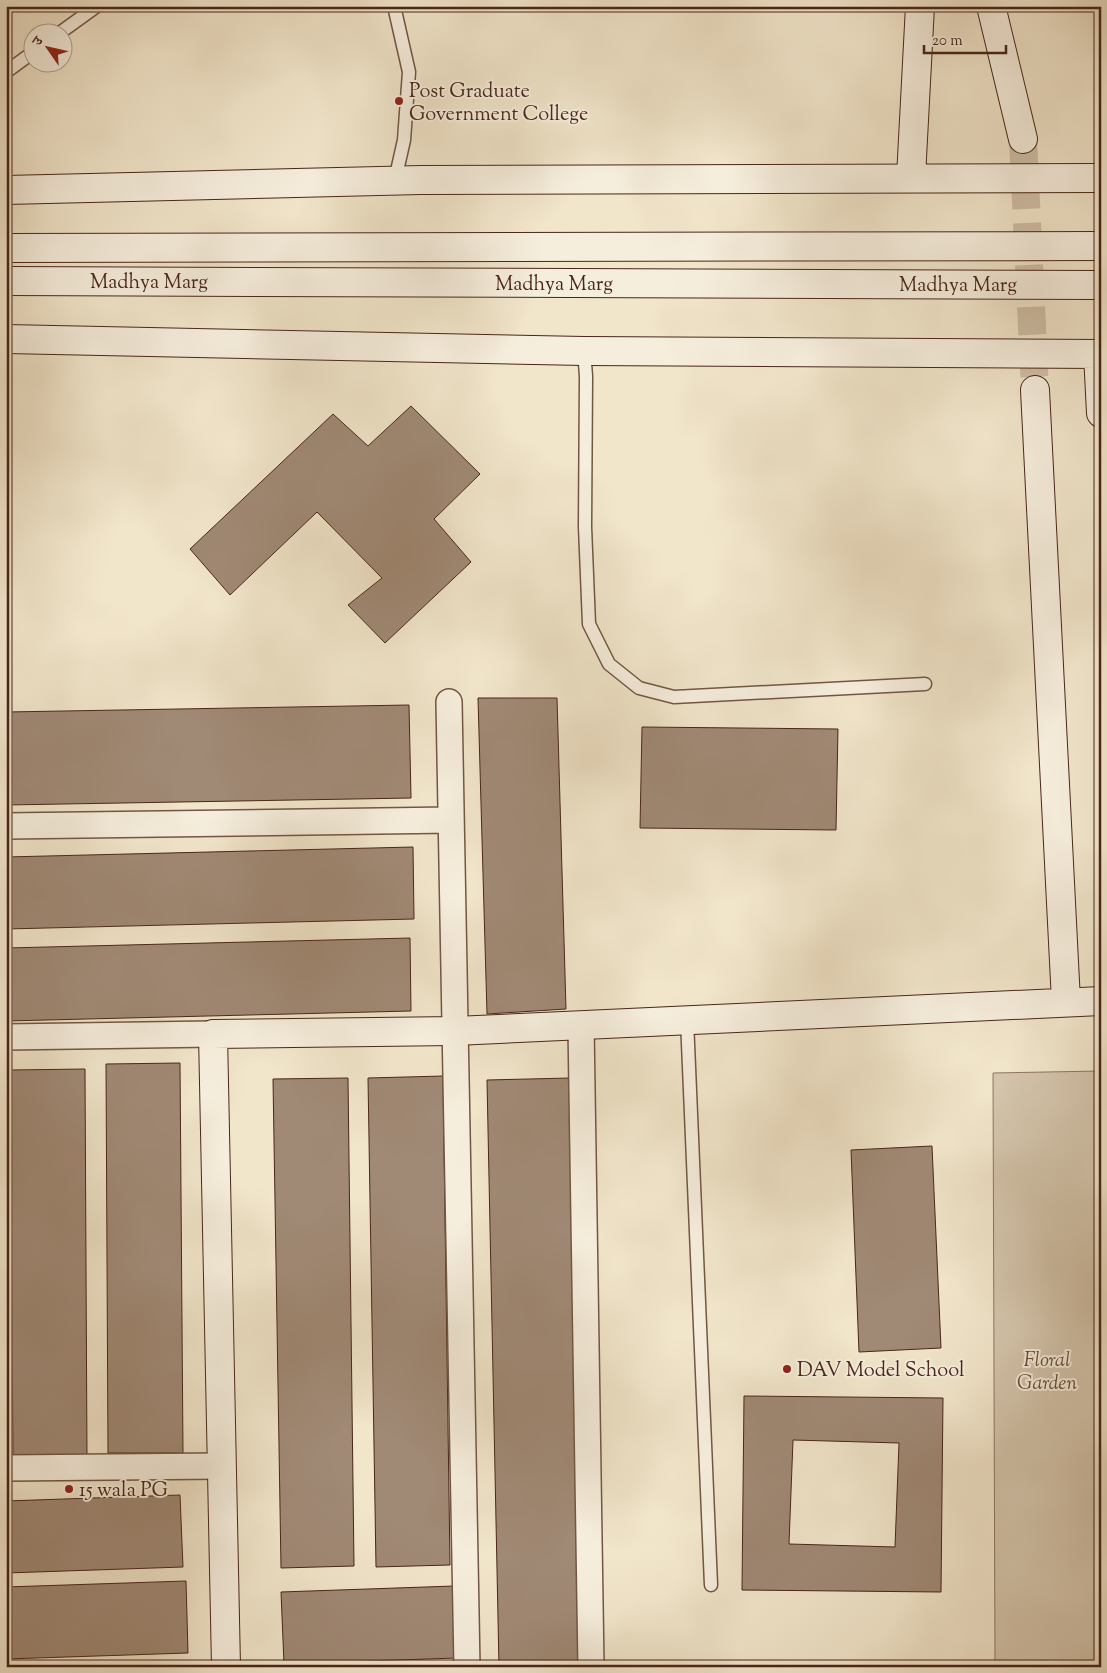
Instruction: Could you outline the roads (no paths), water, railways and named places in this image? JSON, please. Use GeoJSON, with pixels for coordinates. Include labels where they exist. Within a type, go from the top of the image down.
{"type":"FeatureCollection","features":[{"type":"Feature","properties":{"kind":"street"},"geometry":{"type":"LineString","coordinates":[[911,177],[920,6]]}},
{"type":"Feature","properties":{"kind":"street"},"geometry":{"type":"LineString","coordinates":[[991,6],[1022,138]]}},
{"type":"Feature","properties":{"kind":"street"},"geometry":{"type":"LineString","coordinates":[[6,190],[395,180],[911,177],[1101,178]]}},
{"type":"Feature","properties":{"kind":"street","name":"Madhya Marg"},"geometry":{"type":"LineString","coordinates":[[6,248],[1101,246]]}},
{"type":"Feature","properties":{"kind":"street","name":"Madhya Marg"},"geometry":{"type":"LineString","coordinates":[[6,281],[1101,285]]}},
{"type":"Feature","properties":{"kind":"street"},"geometry":{"type":"LineString","coordinates":[[6,338],[584,351],[1100,354],[1101,413]]}},
{"type":"Feature","properties":{"kind":"street"},"geometry":{"type":"LineString","coordinates":[[1035,390],[1066,1001]]}},
{"type":"Feature","properties":{"kind":"street"},"geometry":{"type":"LineString","coordinates":[[449,702],[467,1667]]}},
{"type":"Feature","properties":{"kind":"street"},"geometry":{"type":"LineString","coordinates":[[6,826],[451,820]]}},
{"type":"Feature","properties":{"kind":"street"},"geometry":{"type":"LineString","coordinates":[[6,1037],[455,1031],[1066,1001],[1101,1001]]}},
{"type":"Feature","properties":{"kind":"street"},"geometry":{"type":"LineString","coordinates":[[581,1025],[592,1667]]}},
{"type":"Feature","properties":{"kind":"street"},"geometry":{"type":"LineString","coordinates":[[213,1034],[226,1667]]}},
{"type":"Feature","properties":{"kind":"street"},"geometry":{"type":"LineString","coordinates":[[6,1468],[222,1466]]}},
{"type":"Feature","properties":{"kind":"lane"},"geometry":{"type":"LineString","coordinates":[[72,24],[97,6]]}},
{"type":"Feature","properties":{"kind":"lane"},"geometry":{"type":"LineString","coordinates":[[394,6],[409,72],[404,140],[395,180]]}},
{"type":"Feature","properties":{"kind":"lane"},"geometry":{"type":"LineString","coordinates":[[6,72],[22,60]]}},
{"type":"Feature","properties":{"kind":"lane"},"geometry":{"type":"LineString","coordinates":[[584,351],[586,376],[585,527],[589,624],[609,664],[639,688],[674,697],[925,684]]}},
{"type":"Feature","properties":{"kind":"lane"},"geometry":{"type":"LineString","coordinates":[[687,1020],[711,1586]]}},
{"type":"Feature","properties":{"kind":"tunnel"},"geometry":{"type":"LineString","coordinates":[[1023,139],[1035,390]]}},
{"type":"Feature","properties":{"kind":"place","name":"Post Graduate Government College"},"geometry":{"type":"Point","coordinates":[399,101]}},
{"type":"Feature","properties":{"kind":"place","name":"DAV Model School"},"geometry":{"type":"Point","coordinates":[787,1369]}},
{"type":"Feature","properties":{"kind":"place","name":"15 wala PG"},"geometry":{"type":"Point","coordinates":[69,1489]}},
{"type":"Feature","properties":{"kind":"park label","name":"Floral Garden"},"geometry":{"type":"Point","coordinates":[1047,1370]}}]}
